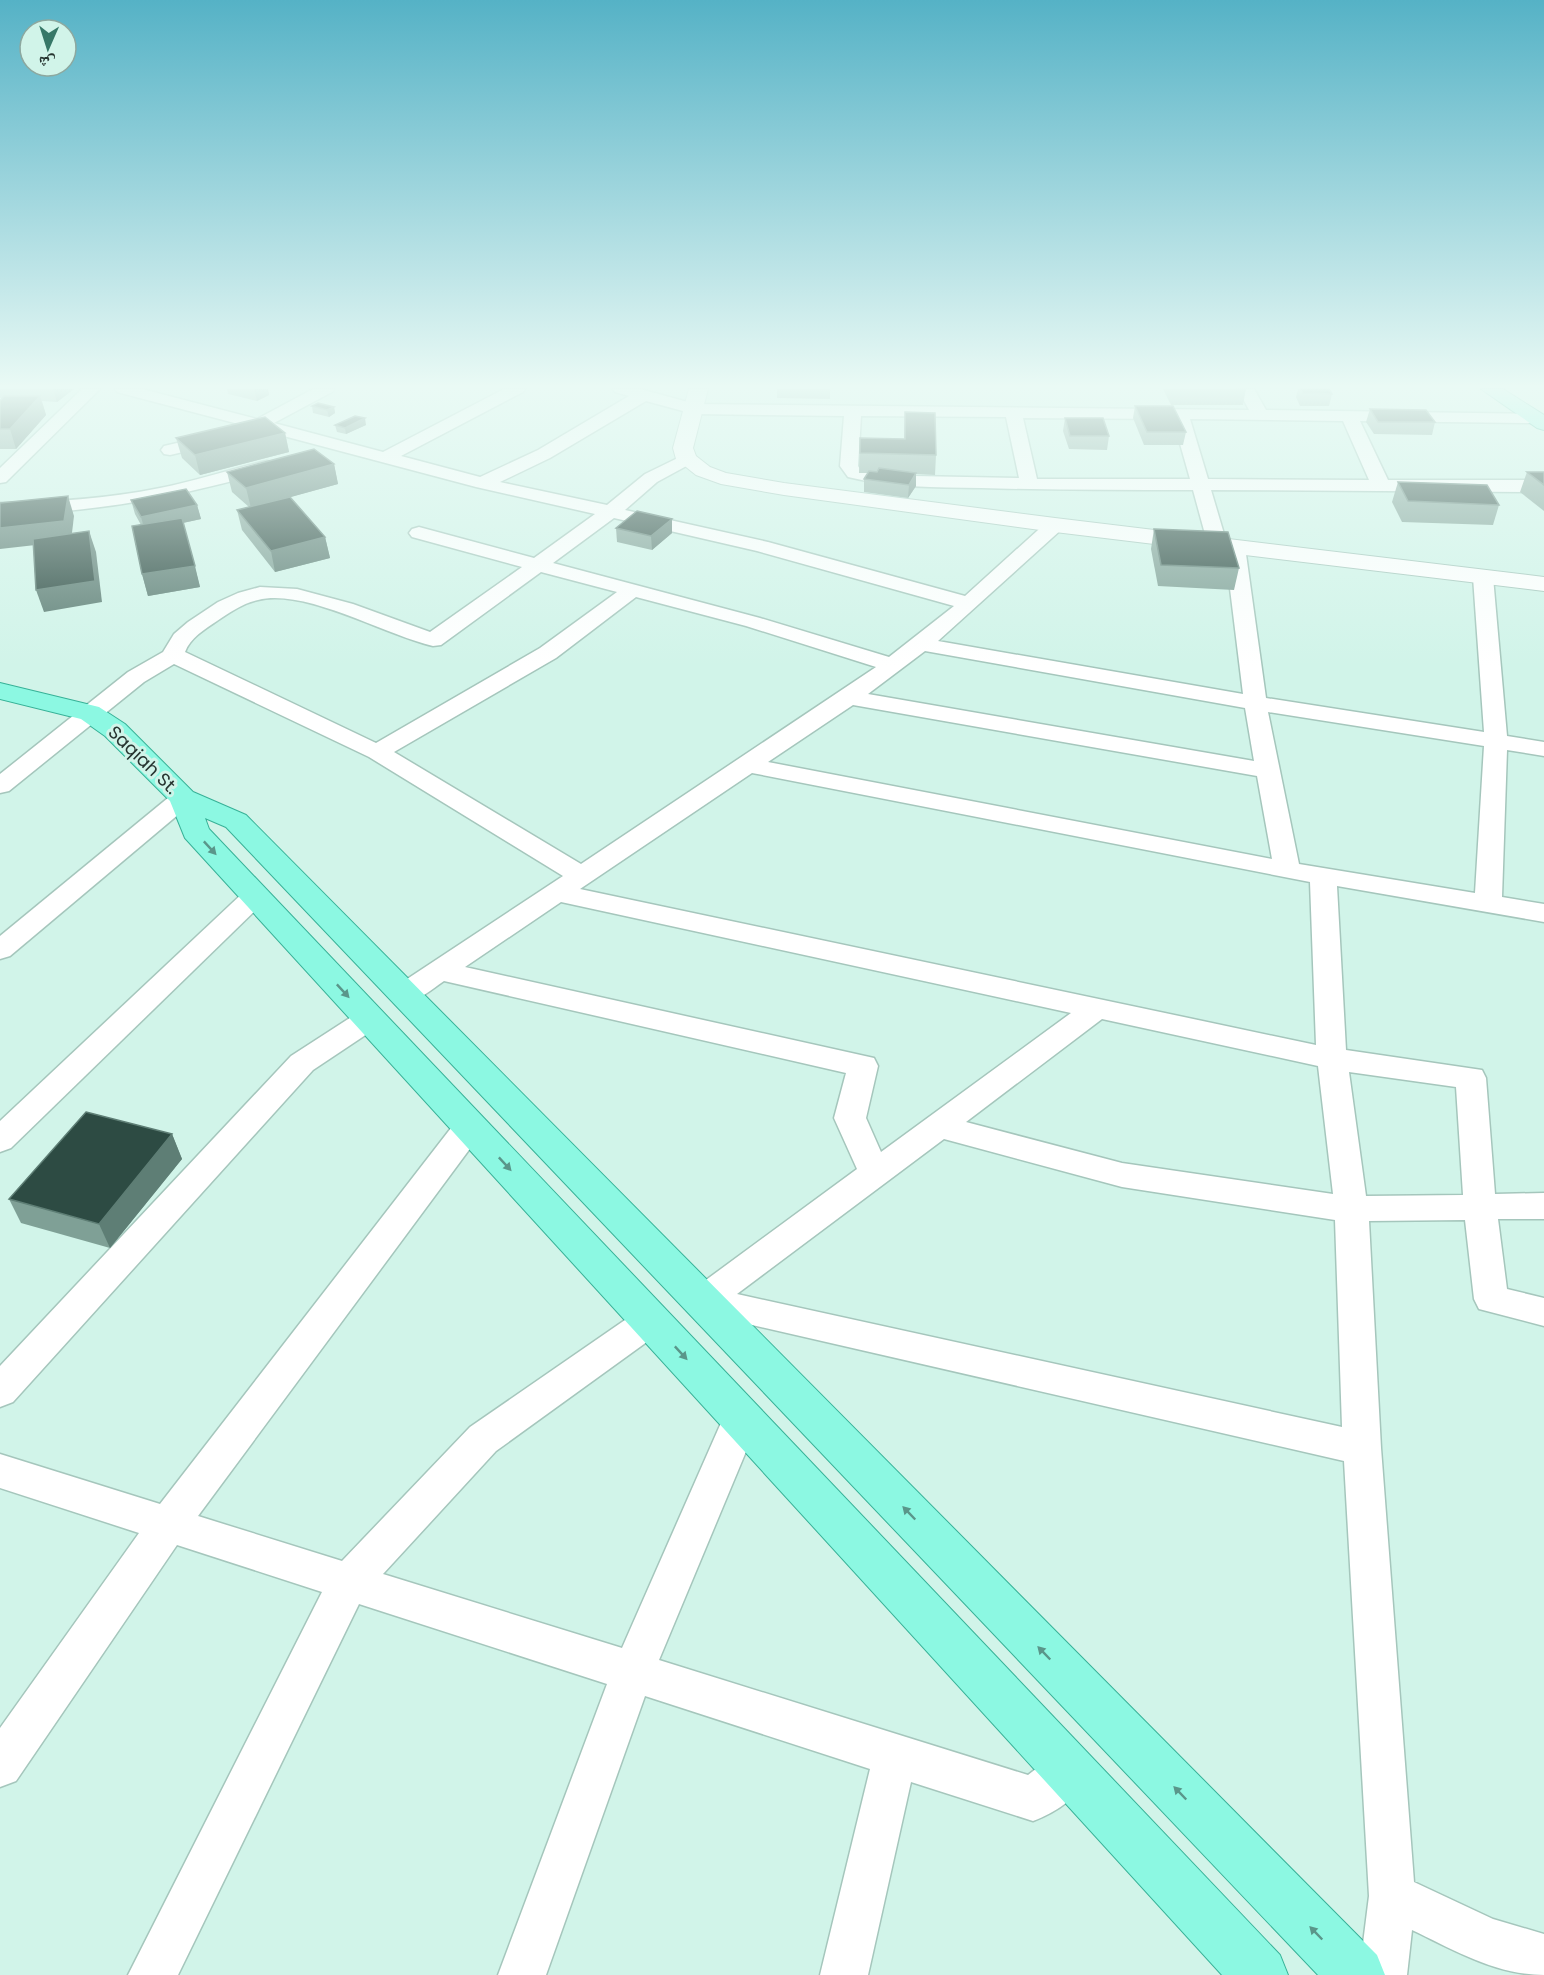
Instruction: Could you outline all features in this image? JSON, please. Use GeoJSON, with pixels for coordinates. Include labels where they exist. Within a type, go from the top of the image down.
{"type":"FeatureCollection","features":[{"type":"Feature","properties":{"kind":"main road","name":"Saqiah St."},"geometry":{"type":"LineString","coordinates":[[0,691],[90,713],[115,730],[183,798]]}},
{"type":"Feature","properties":{"kind":"main road"},"geometry":{"type":"LineString","coordinates":[[183,798],[195,832],[1070,1771],[1250,1971]]}},
{"type":"Feature","properties":{"kind":"main road"},"geometry":{"type":"LineString","coordinates":[[183,798],[236,821],[1357,1975]]}},
{"type":"Feature","properties":{"kind":"street"},"geometry":{"type":"LineString","coordinates":[[0,509],[86,504],[141,497],[213,481]]}},
{"type":"Feature","properties":{"kind":"street"},"geometry":{"type":"LineString","coordinates":[[475,481],[761,546],[969,604]]}},
{"type":"Feature","properties":{"kind":"street"},"geometry":{"type":"LineString","coordinates":[[482,483],[486,481]]}},
{"type":"Feature","properties":{"kind":"street"},"geometry":{"type":"LineString","coordinates":[[0,786],[136,678],[173,655],[175,646],[193,628],[234,600],[262,592],[293,592],[433,640],[609,513],[647,481]]}},
{"type":"Feature","properties":{"kind":"street"},"geometry":{"type":"LineString","coordinates":[[735,481],[1055,525],[1544,584]]}},
{"type":"Feature","properties":{"kind":"street"},"geometry":{"type":"LineString","coordinates":[[924,481],[1544,486]]}},
{"type":"Feature","properties":{"kind":"street"},"geometry":{"type":"LineString","coordinates":[[1379,481],[1381,485]]}},
{"type":"Feature","properties":{"kind":"street"},"geometry":{"type":"LineString","coordinates":[[1201,484],[1227,546],[1268,771],[1305,873],[1332,1059],[1350,1209],[1362,1448],[1392,1896],[1383,1975]]}},
{"type":"Feature","properties":{"kind":"street"},"geometry":{"type":"LineString","coordinates":[[405,994],[849,697],[921,644],[969,604],[1055,525]]}},
{"type":"Feature","properties":{"kind":"street"},"geometry":{"type":"LineString","coordinates":[[419,533],[753,622],[892,665]]}},
{"type":"Feature","properties":{"kind":"street"},"geometry":{"type":"LineString","coordinates":[[1483,577],[1496,741],[1488,904]]}},
{"type":"Feature","properties":{"kind":"street"},"geometry":{"type":"LineString","coordinates":[[377,752],[548,653],[633,590]]}},
{"type":"Feature","properties":{"kind":"street"},"geometry":{"type":"LineString","coordinates":[[921,644],[1256,703],[1544,749]]}},
{"type":"Feature","properties":{"kind":"street"},"geometry":{"type":"LineString","coordinates":[[173,655],[377,752],[582,876]]}},
{"type":"Feature","properties":{"kind":"street"},"geometry":{"type":"LineString","coordinates":[[849,697],[1268,771]]}},
{"type":"Feature","properties":{"kind":"street"},"geometry":{"type":"LineString","coordinates":[[748,765],[1305,873],[1544,913]]}},
{"type":"Feature","properties":{"kind":"street"},"geometry":{"type":"LineString","coordinates":[[0,950],[183,798]]}},
{"type":"Feature","properties":{"kind":"street"},"geometry":{"type":"LineString","coordinates":[[557,893],[1332,1059],[1471,1078],[1480,1206],[1491,1299],[1544,1312]]}},
{"type":"Feature","properties":{"kind":"street"},"geometry":{"type":"LineString","coordinates":[[0,1140],[255,896]]}},
{"type":"Feature","properties":{"kind":"street"},"geometry":{"type":"LineString","coordinates":[[439,971],[863,1065],[850,1118],[875,1173]]}},
{"type":"Feature","properties":{"kind":"street"},"geometry":{"type":"LineString","coordinates":[[703,1301],[1096,1009]]}},
{"type":"Feature","properties":{"kind":"street"},"geometry":{"type":"LineString","coordinates":[[3,1384],[302,1063],[369,1019]]}},
{"type":"Feature","properties":{"kind":"street"},"geometry":{"type":"LineString","coordinates":[[939,1126],[1122,1175],[1350,1209],[1544,1206]]}},
{"type":"Feature","properties":{"kind":"street"},"geometry":{"type":"LineString","coordinates":[[0,1765],[168,1525],[469,1127]]}},
{"type":"Feature","properties":{"kind":"street"},"geometry":{"type":"LineString","coordinates":[[703,1301],[1362,1448]]}},
{"type":"Feature","properties":{"kind":"street"},"geometry":{"type":"LineString","coordinates":[[152,1975],[349,1582],[483,1439],[650,1321]]}},
{"type":"Feature","properties":{"kind":"street"},"geometry":{"type":"LineString","coordinates":[[522,1975],[633,1672],[741,1418]]}},
{"type":"Feature","properties":{"kind":"street"},"geometry":{"type":"LineString","coordinates":[[0,1471],[1033,1798],[1070,1771]]}},
{"type":"Feature","properties":{"kind":"street"},"geometry":{"type":"LineString","coordinates":[[843,1975],[895,1755]]}},
{"type":"Feature","properties":{"kind":"street"},"geometry":{"type":"LineString","coordinates":[[1392,1896],[1488,1941],[1544,1958]]}},
{"type":"Feature","properties":{"kind":"building"},"geometry":{"type":"Polygon","coordinates":[[[238,481],[271,481],[246,488],[238,481]]]}},
{"type":"Feature","properties":{"kind":"building"},"geometry":{"type":"Polygon","coordinates":[[[880,481],[911,481],[909,485],[880,481]]]}},
{"type":"Feature","properties":{"kind":"building"},"geometry":{"type":"Polygon","coordinates":[[[1398,482],[1487,485],[1499,505],[1408,501],[1398,482]]]}},
{"type":"Feature","properties":{"kind":"building"},"geometry":{"type":"Polygon","coordinates":[[[186,489],[197,505],[141,517],[131,500],[186,489]]]}},
{"type":"Feature","properties":{"kind":"building"},"geometry":{"type":"Polygon","coordinates":[[[68,496],[64,521],[0,528],[0,503],[68,496]]]}},
{"type":"Feature","properties":{"kind":"building"},"geometry":{"type":"Polygon","coordinates":[[[290,497],[325,537],[271,551],[237,510],[290,497]]]}},
{"type":"Feature","properties":{"kind":"building"},"geometry":{"type":"Polygon","coordinates":[[[637,511],[672,519],[651,536],[616,528],[637,511]]]}},
{"type":"Feature","properties":{"kind":"building"},"geometry":{"type":"Polygon","coordinates":[[[182,518],[195,566],[142,574],[132,526],[182,518]]]}},
{"type":"Feature","properties":{"kind":"building"},"geometry":{"type":"Polygon","coordinates":[[[1154,529],[1228,532],[1239,568],[1161,565],[1154,529]]]}},
{"type":"Feature","properties":{"kind":"building"},"geometry":{"type":"Polygon","coordinates":[[[89,531],[95,581],[36,590],[33,539],[89,531]]]}},
{"type":"Feature","properties":{"kind":"building"},"geometry":{"type":"Polygon","coordinates":[[[86,1112],[172,1134],[99,1224],[9,1199],[86,1112]]]}}]}
